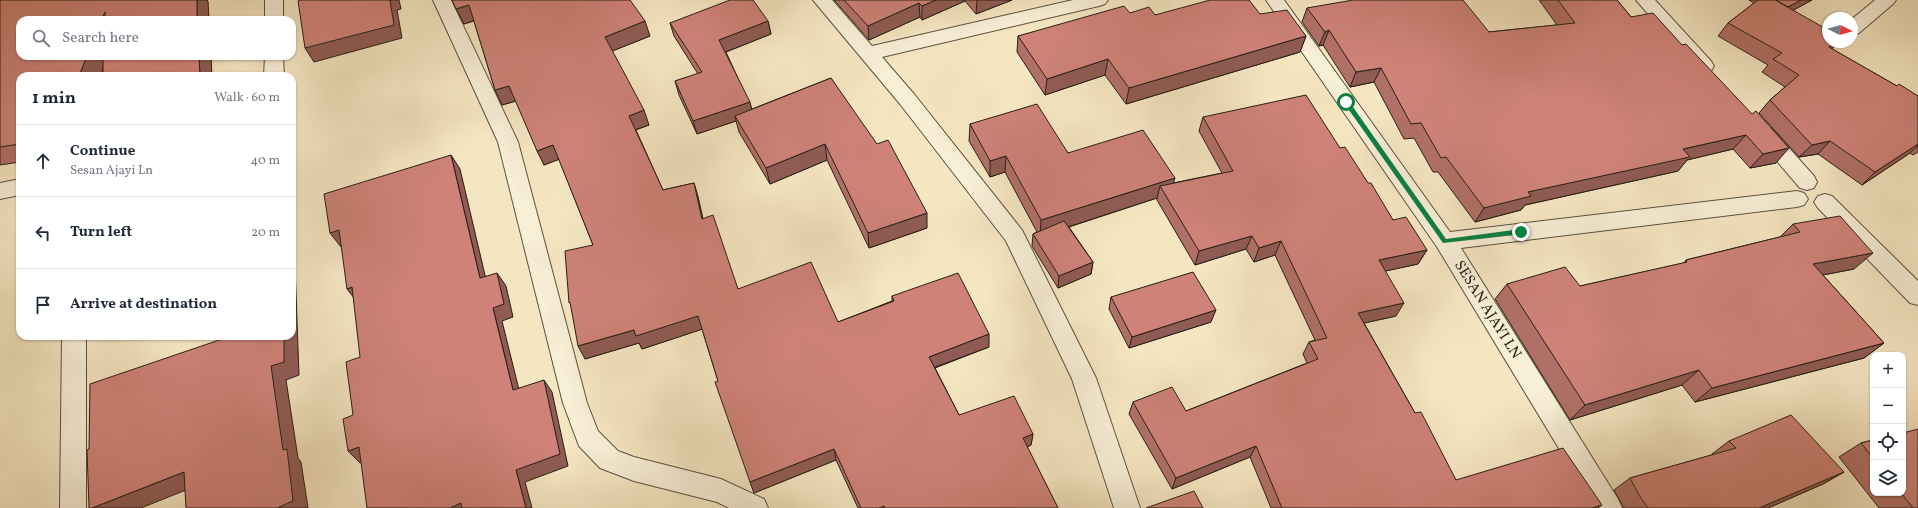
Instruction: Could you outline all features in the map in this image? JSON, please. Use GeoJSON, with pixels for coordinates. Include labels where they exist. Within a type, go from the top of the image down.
{"type":"FeatureCollection","features":[{"type":"Feature","properties":{"kind":"street"},"geometry":{"type":"LineString","coordinates":[[274,0],[274,16]]}},
{"type":"Feature","properties":{"kind":"street"},"geometry":{"type":"LineString","coordinates":[[442,0],[508,142],[575,403],[588,438],[609,460],[634,469],[721,491],[755,508]]}},
{"type":"Feature","properties":{"kind":"street"},"geometry":{"type":"LineString","coordinates":[[822,0],[907,99],[1014,236],[1084,378],[1127,508]]}},
{"type":"Feature","properties":{"kind":"street"},"geometry":{"type":"LineString","coordinates":[[868,54],[1099,0]]}},
{"type":"Feature","properties":{"kind":"street","name":"SESAN AJAYI LN"},"geometry":{"type":"LineString","coordinates":[[1275,0],[1445,241],[1609,508]]}},
{"type":"Feature","properties":{"kind":"street"},"geometry":{"type":"LineString","coordinates":[[1645,0],[1718,82]]}},
{"type":"Feature","properties":{"kind":"street"},"geometry":{"type":"LineString","coordinates":[[1858,24],[1887,0]]}},
{"type":"Feature","properties":{"kind":"street"},"geometry":{"type":"LineString","coordinates":[[274,60],[274,72]]}},
{"type":"Feature","properties":{"kind":"street"},"geometry":{"type":"LineString","coordinates":[[1445,241],[1802,190],[1749,117]]}},
{"type":"Feature","properties":{"kind":"street"},"geometry":{"type":"LineString","coordinates":[[0,191],[16,188]]}},
{"type":"Feature","properties":{"kind":"street"},"geometry":{"type":"LineString","coordinates":[[1824,202],[1918,296]]}},
{"type":"Feature","properties":{"kind":"street"},"geometry":{"type":"LineString","coordinates":[[73,508],[74,340]]}},
{"type":"Feature","properties":{"kind":"building"},"geometry":{"type":"Polygon","coordinates":[[[0,0],[197,0],[197,16],[105,16],[105,12],[103,16],[16,16],[16,60],[85,60],[81,72],[16,72],[16,145],[0,147],[0,0]]]}},
{"type":"Feature","properties":{"kind":"building"},"geometry":{"type":"Polygon","coordinates":[[[390,0],[394,25],[305,48],[298,1],[390,0]]]}},
{"type":"Feature","properties":{"kind":"building"},"geometry":{"type":"Polygon","coordinates":[[[452,0],[630,0],[645,21],[605,37],[644,110],[629,116],[663,190],[694,183],[702,219],[713,215],[738,289],[811,262],[838,322],[894,301],[892,296],[958,273],[989,334],[929,357],[959,415],[1014,396],[1033,434],[1023,438],[1058,508],[885,508],[884,506],[879,508],[861,508],[834,449],[750,482],[715,382],[718,381],[698,316],[636,336],[634,330],[578,346],[570,302],[569,303],[565,251],[593,245],[553,145],[537,151],[509,86],[495,90],[469,5],[456,9],[452,0]]]}},
{"type":"Feature","properties":{"kind":"building"},"geometry":{"type":"Polygon","coordinates":[[[730,0],[753,0],[768,21],[719,40],[750,102],[693,121],[675,81],[702,72],[670,23],[730,0]]]}},
{"type":"Feature","properties":{"kind":"building"},"geometry":{"type":"Polygon","coordinates":[[[844,0],[936,0],[922,6],[919,3],[868,26],[844,0]]]}},
{"type":"Feature","properties":{"kind":"building"},"geometry":{"type":"Polygon","coordinates":[[[1210,0],[1249,0],[1260,14],[1287,10],[1306,36],[1129,88],[1108,59],[1047,79],[1018,36],[1124,6],[1130,13],[1149,7],[1155,15],[1210,0]]]}},
{"type":"Feature","properties":{"kind":"building"},"geometry":{"type":"Polygon","coordinates":[[[1353,0],[1463,0],[1489,32],[1575,23],[1558,0],[1617,0],[1631,17],[1653,13],[1682,45],[1686,44],[1752,114],[1756,111],[1789,148],[1763,154],[1746,135],[1683,149],[1690,157],[1528,192],[1531,196],[1484,208],[1446,157],[1441,158],[1421,123],[1411,124],[1381,68],[1356,72],[1329,30],[1325,32],[1307,8],[1353,0]]]}},
{"type":"Feature","properties":{"kind":"building"},"geometry":{"type":"Polygon","coordinates":[[[1758,0],[1775,0],[1822,27],[1822,48],[1831,48],[1897,86],[1899,84],[1918,96],[1918,144],[1875,172],[1830,141],[1812,145],[1770,100],[1799,75],[1773,59],[1782,53],[1728,23],[1758,0]]]}},
{"type":"Feature","properties":{"kind":"building"},"geometry":{"type":"Polygon","coordinates":[[[1776,0],[1801,0],[1788,7],[1776,0]]]}},
{"type":"Feature","properties":{"kind":"building"},"geometry":{"type":"Polygon","coordinates":[[[103,60],[199,60],[200,72],[103,72],[103,60]]]}},
{"type":"Feature","properties":{"kind":"building"},"geometry":{"type":"Polygon","coordinates":[[[831,78],[877,144],[888,140],[927,213],[868,233],[825,144],[766,168],[735,116],[831,78]]]}},
{"type":"Feature","properties":{"kind":"building"},"geometry":{"type":"Polygon","coordinates":[[[1306,95],[1340,148],[1345,147],[1368,183],[1371,183],[1393,220],[1406,217],[1427,250],[1379,260],[1404,303],[1358,313],[1415,413],[1421,412],[1456,480],[1563,448],[1602,505],[1592,508],[1282,508],[1256,446],[1176,478],[1133,402],[1172,387],[1186,411],[1318,359],[1309,342],[1327,338],[1281,241],[1259,248],[1252,236],[1199,251],[1160,186],[1233,171],[1203,117],[1306,95]]]}},
{"type":"Feature","properties":{"kind":"building"},"geometry":{"type":"Polygon","coordinates":[[[1037,104],[1068,153],[1143,130],[1175,178],[1041,220],[1006,156],[990,161],[970,124],[1037,104]]]}},
{"type":"Feature","properties":{"kind":"building"},"geometry":{"type":"Polygon","coordinates":[[[451,155],[480,278],[497,273],[504,304],[493,308],[513,390],[544,380],[560,454],[516,470],[526,508],[462,508],[461,503],[450,508],[367,508],[359,447],[348,451],[343,419],[353,415],[346,362],[360,357],[352,287],[347,289],[339,230],[330,233],[324,194],[451,155]]]}},
{"type":"Feature","properties":{"kind":"building"},"geometry":{"type":"Polygon","coordinates":[[[1840,216],[1873,253],[1813,264],[1884,343],[1712,388],[1699,370],[1585,405],[1507,284],[1565,267],[1580,286],[1687,262],[1686,260],[1800,232],[1793,224],[1840,216]]]}},
{"type":"Feature","properties":{"kind":"building"},"geometry":{"type":"Polygon","coordinates":[[[1064,221],[1093,262],[1059,276],[1033,234],[1064,221]]]}},
{"type":"Feature","properties":{"kind":"building"},"geometry":{"type":"Polygon","coordinates":[[[1193,272],[1216,310],[1132,337],[1111,297],[1193,272]]]}},
{"type":"Feature","properties":{"kind":"building"},"geometry":{"type":"Polygon","coordinates":[[[219,340],[284,340],[284,362],[271,366],[283,450],[287,449],[293,501],[279,508],[186,508],[184,472],[89,508],[87,450],[89,449],[90,384],[219,340]]]}},
{"type":"Feature","properties":{"kind":"building"},"geometry":{"type":"Polygon","coordinates":[[[1791,415],[1844,472],[1759,508],[1648,508],[1630,478],[1736,448],[1729,441],[1791,415]]]}},
{"type":"Feature","properties":{"kind":"building"},"geometry":{"type":"Polygon","coordinates":[[[1918,429],[1918,508],[1913,508],[1903,496],[1906,496],[1906,432],[1918,429]]]}},
{"type":"Feature","properties":{"kind":"building"},"geometry":{"type":"Polygon","coordinates":[[[1870,441],[1870,454],[1861,443],[1870,441]]]}},
{"type":"Feature","properties":{"kind":"building"},"geometry":{"type":"Polygon","coordinates":[[[1194,491],[1203,508],[1146,508],[1194,491]]]}},
{"type":"Feature","properties":{"kind":"route"},"geometry":{"type":"LineString","coordinates":[[1346,102],[1445,241],[1521,232]]}}]}
